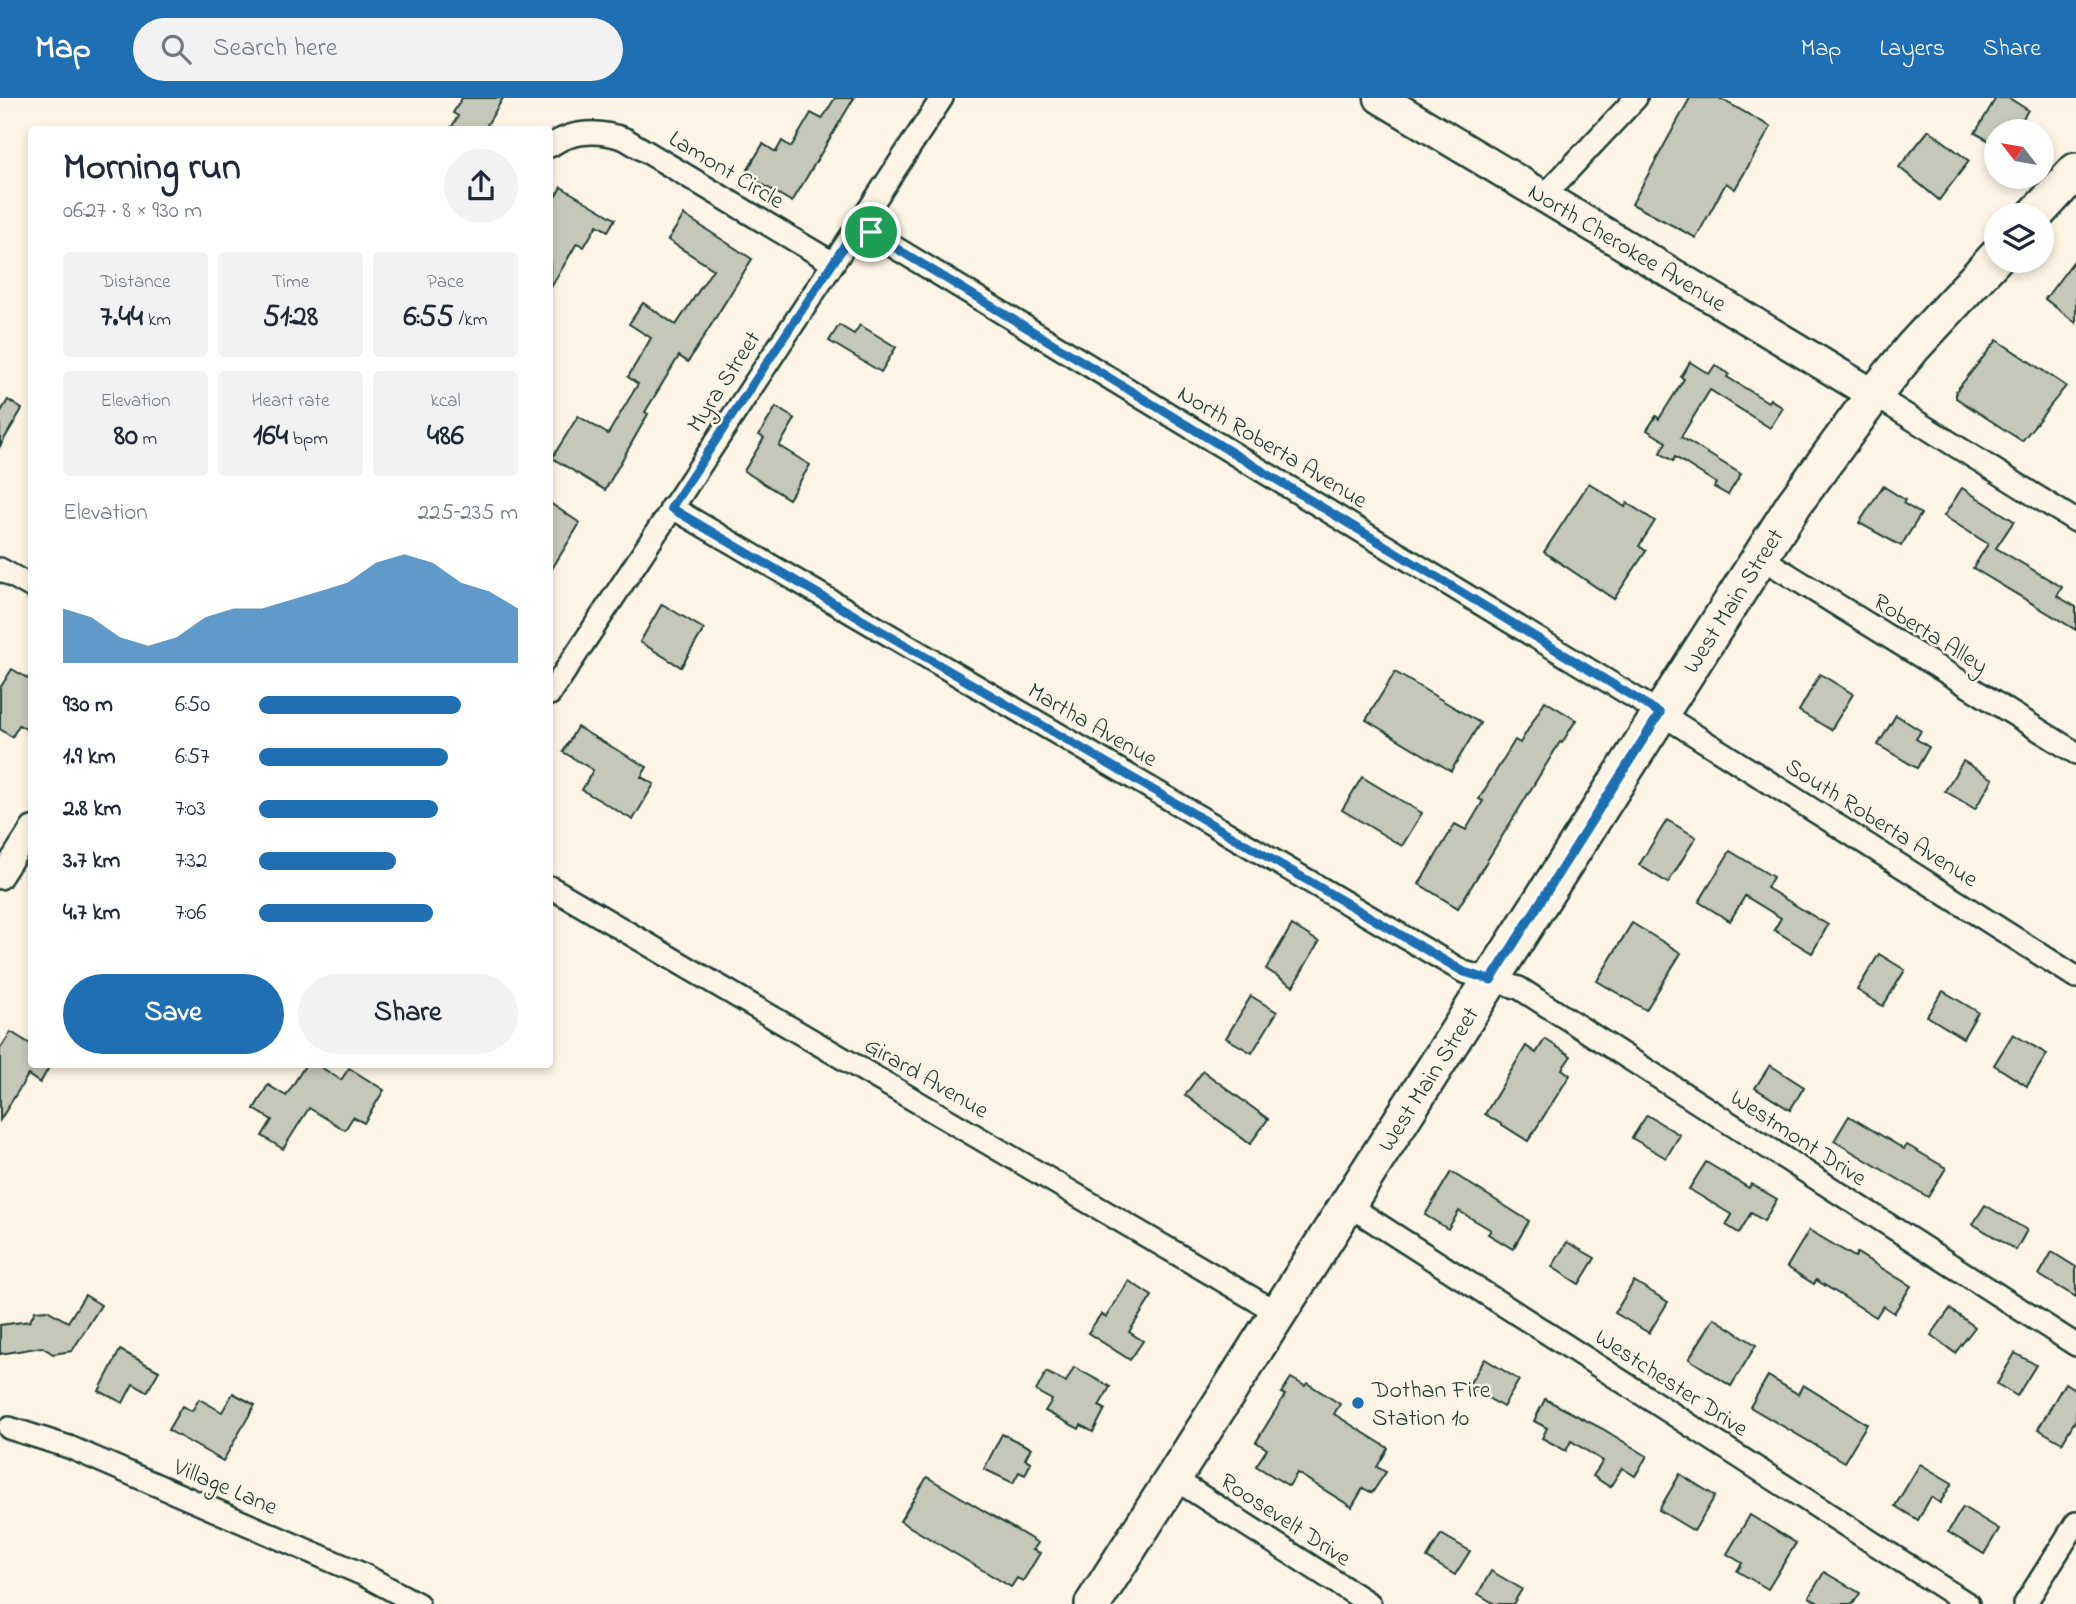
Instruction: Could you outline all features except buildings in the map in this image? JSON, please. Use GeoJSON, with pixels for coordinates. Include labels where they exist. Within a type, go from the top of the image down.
{"type":"FeatureCollection","features":[{"type":"Feature","properties":{"kind":"main road"},"geometry":{"type":"LineString","coordinates":[[2046,203],[2076,171]]}},
{"type":"Feature","properties":{"kind":"main road","name":"West Main Street"},"geometry":{"type":"LineString","coordinates":[[1093,1604],[1794,504],[1874,395],[1913,347],[1984,270]]}},
{"type":"Feature","properties":{"kind":"street","name":"Myra Street"},"geometry":{"type":"LineString","coordinates":[[553,689],[942,98]]}},
{"type":"Feature","properties":{"kind":"street","name":"North Cherokee Avenue"},"geometry":{"type":"LineString","coordinates":[[1380,98],[1874,395]]}},
{"type":"Feature","properties":{"kind":"street"},"geometry":{"type":"LineString","coordinates":[[1544,196],[1636,98]]}},
{"type":"Feature","properties":{"kind":"street","name":"Lamont Circle"},"geometry":{"type":"LineString","coordinates":[[553,144],[564,138],[588,132],[625,139],[833,263]]}},
{"type":"Feature","properties":{"kind":"street","name":"North Roberta Avenue"},"geometry":{"type":"LineString","coordinates":[[858,225],[1660,713]]}},
{"type":"Feature","properties":{"kind":"street"},"geometry":{"type":"LineString","coordinates":[[1874,395],[2076,521]]}},
{"type":"Feature","properties":{"kind":"street","name":"Martha Avenue"},"geometry":{"type":"LineString","coordinates":[[671,508],[1464,972],[1491,980]]}},
{"type":"Feature","properties":{"kind":"street","name":"Roberta Alley"},"geometry":{"type":"LineString","coordinates":[[1760,557],[2076,753]]}},
{"type":"Feature","properties":{"kind":"street"},"geometry":{"type":"LineString","coordinates":[[0,569],[28,585]]}},
{"type":"Feature","properties":{"kind":"street","name":"South Roberta Avenue"},"geometry":{"type":"LineString","coordinates":[[1660,713],[2076,977]]}},
{"type":"Feature","properties":{"kind":"street"},"geometry":{"type":"LineString","coordinates":[[0,878],[28,834]]}},
{"type":"Feature","properties":{"kind":"street","name":"Girard Avenue"},"geometry":{"type":"LineString","coordinates":[[553,889],[1278,1313]]}},
{"type":"Feature","properties":{"kind":"street","name":"Westmont Drive"},"geometry":{"type":"LineString","coordinates":[[1491,980],[1519,988],[2076,1345]]}},
{"type":"Feature","properties":{"kind":"street","name":"Westchester Drive"},"geometry":{"type":"LineString","coordinates":[[1348,1205],[1968,1604]]}},
{"type":"Feature","properties":{"kind":"street","name":"Village Lane"},"geometry":{"type":"LineString","coordinates":[[9,1428],[69,1447],[362,1574],[418,1604]]}},
{"type":"Feature","properties":{"kind":"street","name":"Roosevelt Drive"},"geometry":{"type":"LineString","coordinates":[[1173,1478],[1370,1604]]}},
{"type":"Feature","properties":{"kind":"street"},"geometry":{"type":"LineString","coordinates":[[2025,1604],[2076,1523]]}},
{"type":"Feature","properties":{"kind":"place","name":"Dothan Fire Station 10"},"geometry":{"type":"Point","coordinates":[1358,1403]}},
{"type":"Feature","properties":{"kind":"route"},"geometry":{"type":"LineString","coordinates":[[858,225],[871,232],[1660,713],[1491,980],[1464,972],[671,508],[858,225]]}}]}
